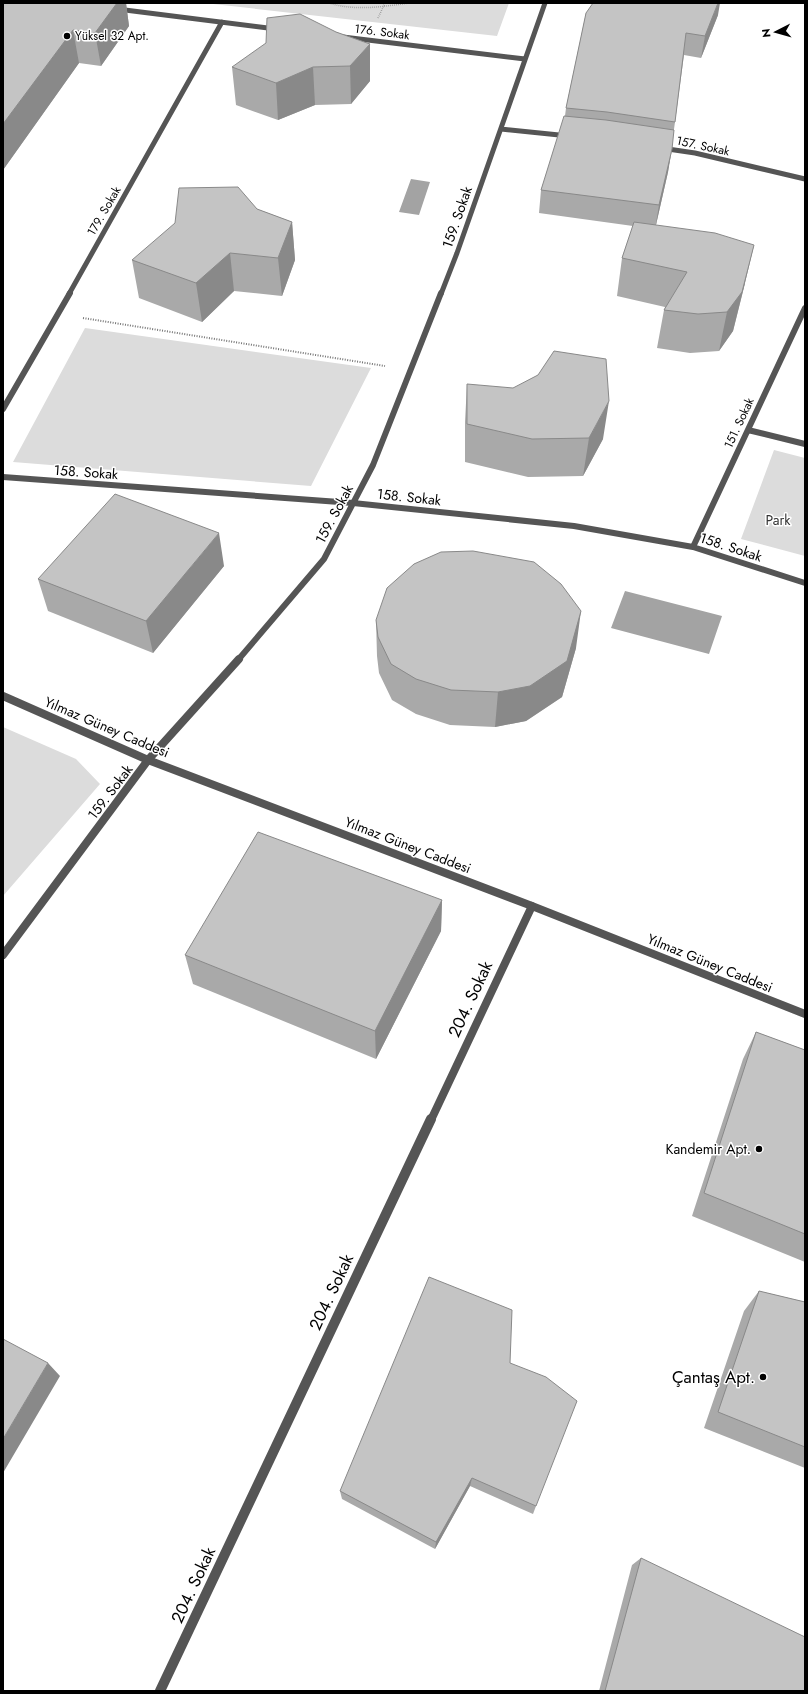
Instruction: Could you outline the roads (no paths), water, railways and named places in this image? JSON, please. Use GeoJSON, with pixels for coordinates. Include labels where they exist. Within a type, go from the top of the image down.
{"type":"FeatureCollection","features":[{"type":"Feature","properties":{"kind":"street","name":"159. Sokak"},"geometry":{"type":"LineString","coordinates":[[3,955],[148,760],[259,637],[324,558],[373,465],[458,253],[545,3]]}},
{"type":"Feature","properties":{"kind":"street"},"geometry":{"type":"LineString","coordinates":[[108,8],[284,30]]}},
{"type":"Feature","properties":{"kind":"street","name":"179. Sokak"},"geometry":{"type":"LineString","coordinates":[[3,409],[155,143],[222,22]]}},
{"type":"Feature","properties":{"kind":"street","name":"176. Sokak"},"geometry":{"type":"LineString","coordinates":[[338,36],[525,59]]}},
{"type":"Feature","properties":{"kind":"street"},"geometry":{"type":"LineString","coordinates":[[501,129],[572,136]]}},
{"type":"Feature","properties":{"kind":"street","name":"157. Sokak"},"geometry":{"type":"LineString","coordinates":[[657,147],[695,153],[805,179]]}},
{"type":"Feature","properties":{"kind":"street","name":"151. Sokak"},"geometry":{"type":"LineString","coordinates":[[693,547],[805,308]]}},
{"type":"Feature","properties":{"kind":"street"},"geometry":{"type":"LineString","coordinates":[[748,430],[805,444]]}},
{"type":"Feature","properties":{"kind":"street","name":"158. Sokak"},"geometry":{"type":"LineString","coordinates":[[3,478],[353,503],[574,526],[693,547],[805,583]]}},
{"type":"Feature","properties":{"kind":"street","name":"Yılmaz Güney Caddesi"},"geometry":{"type":"LineString","coordinates":[[3,696],[148,760],[532,906],[805,1014]]}},
{"type":"Feature","properties":{"kind":"street","name":"204. Sokak"},"geometry":{"type":"LineString","coordinates":[[160,1691],[532,906]]}},
{"type":"Feature","properties":{"kind":"place","name":"Yüksel 32 Apt."},"geometry":{"type":"Point","coordinates":[67,36]}},
{"type":"Feature","properties":{"kind":"place","name":"Kandemir Apt."},"geometry":{"type":"Point","coordinates":[759,1149]}},
{"type":"Feature","properties":{"kind":"place","name":"Çantaş Apt."},"geometry":{"type":"Point","coordinates":[763,1377]}},
{"type":"Feature","properties":{"kind":"park label","name":"Park"},"geometry":{"type":"Point","coordinates":[778,520]}}]}
